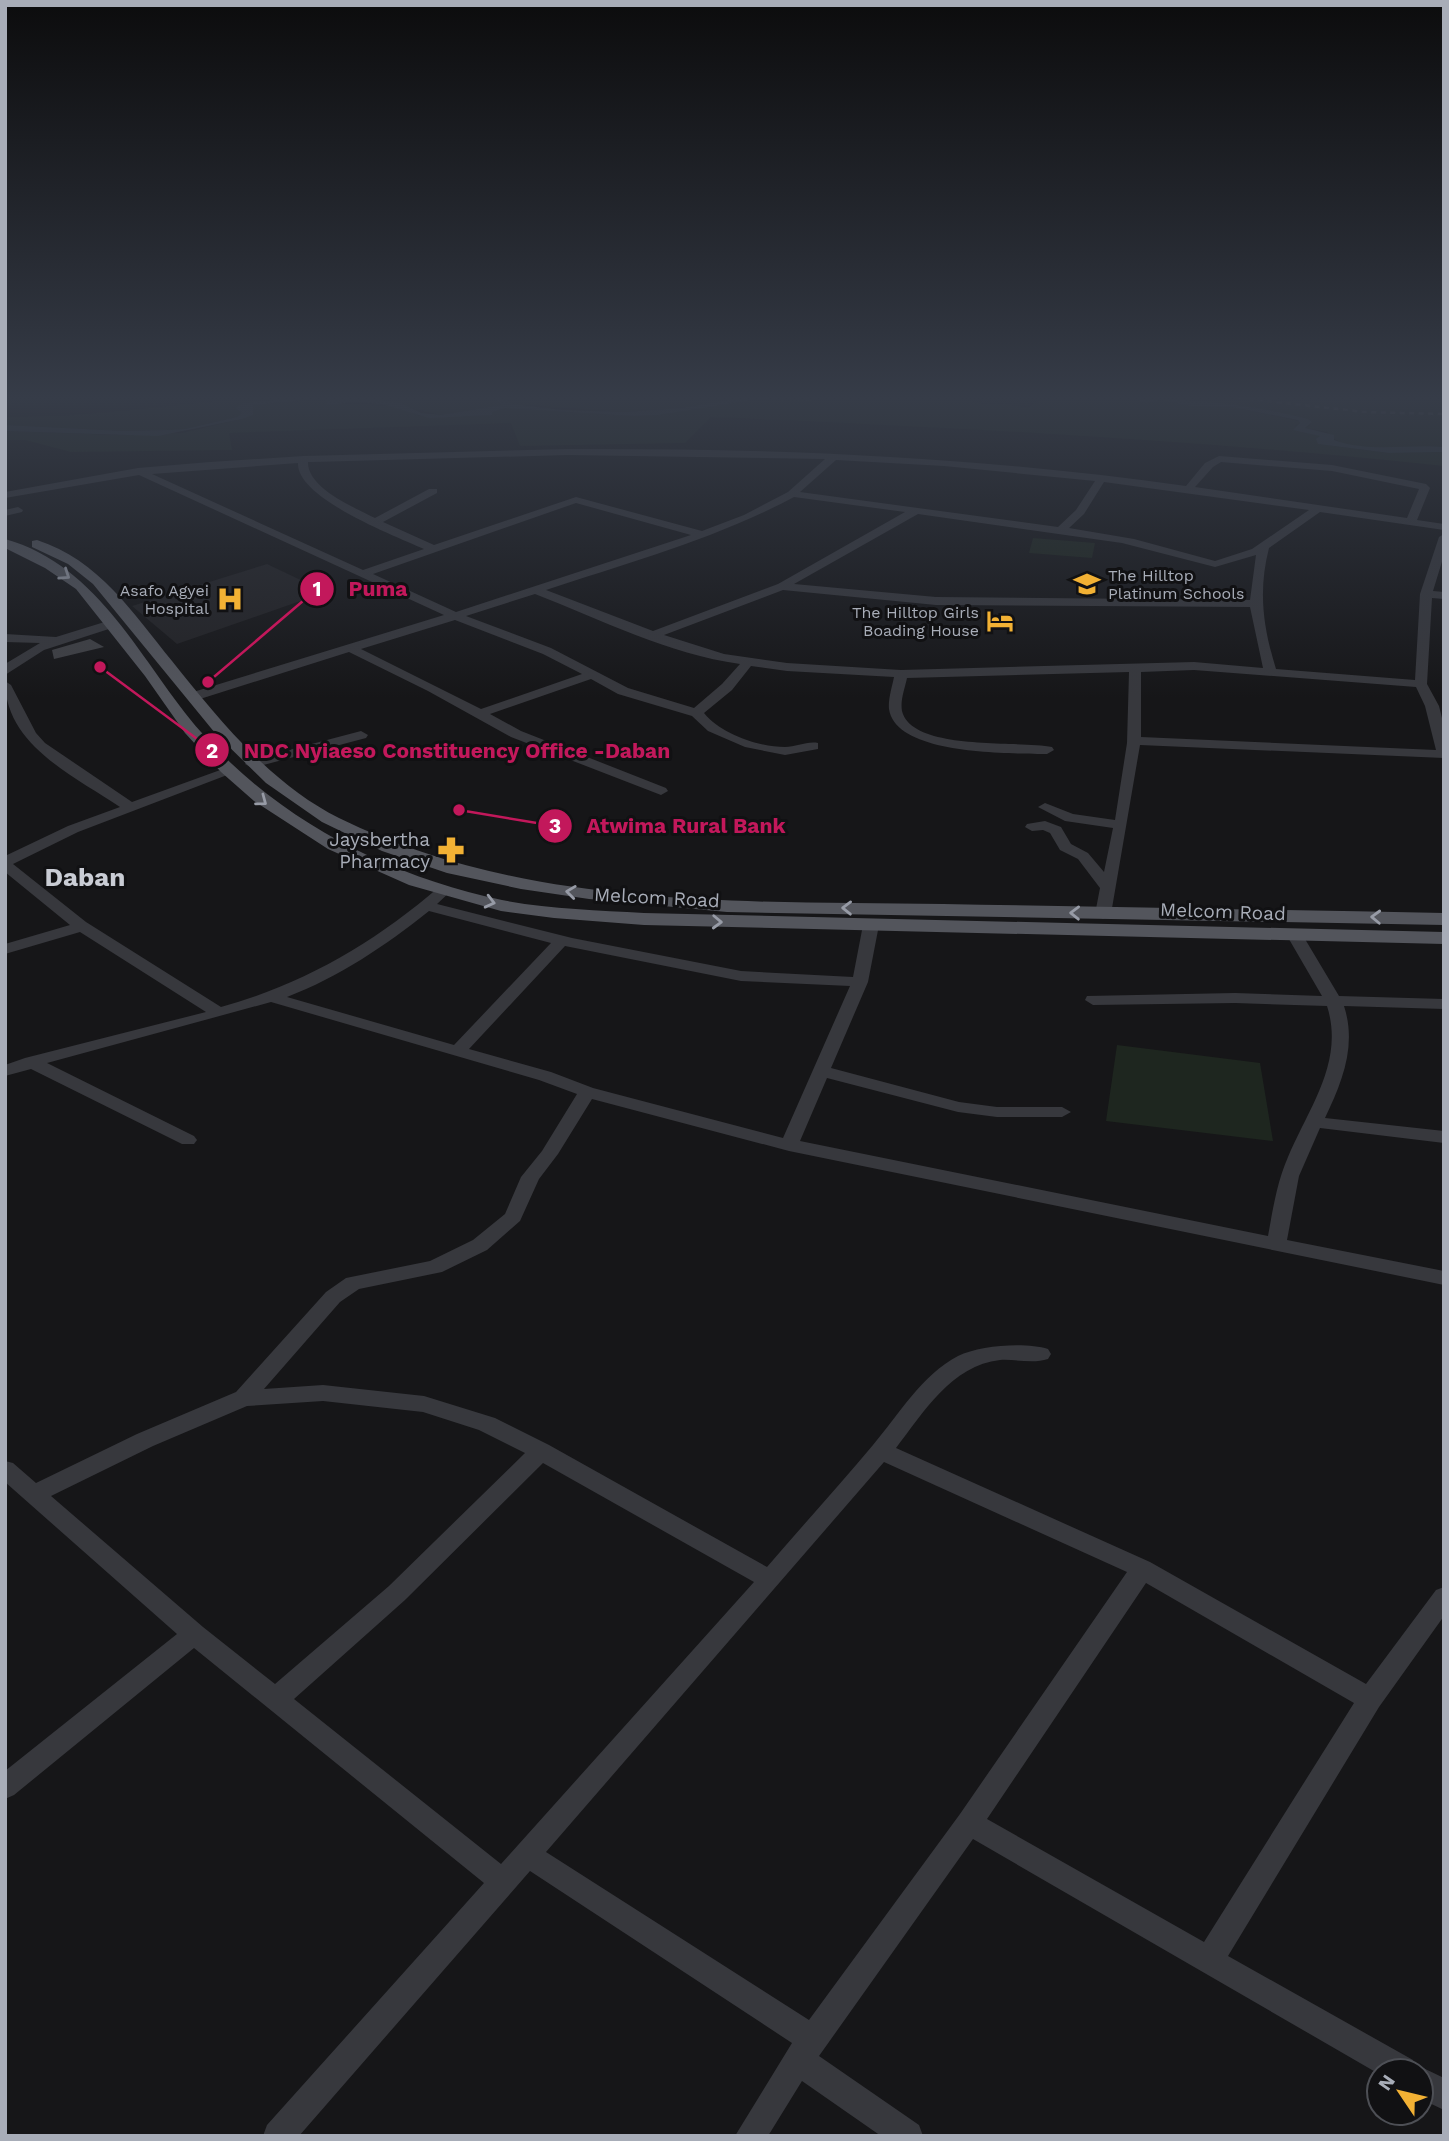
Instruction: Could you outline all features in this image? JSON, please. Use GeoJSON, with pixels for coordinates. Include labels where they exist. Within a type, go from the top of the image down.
{"type":"FeatureCollection","features":[{"type":"Feature","properties":{"kind":"main road"},"geometry":{"type":"LineString","coordinates":[[5,530],[65,557],[91,574],[220,729],[252,764],[289,795],[349,831],[427,862],[463,872],[516,885],[616,898],[713,905],[1444,919]]}},
{"type":"Feature","properties":{"kind":"main road","name":"Melcom Road"},"geometry":{"type":"LineString","coordinates":[[5,543],[42,560],[75,581],[94,600],[195,734],[228,772],[268,805],[307,832],[394,873],[444,890],[502,905],[589,915],[745,923],[1444,938]]}},
{"type":"Feature","properties":{"kind":"main road"},"geometry":{"type":"LineString","coordinates":[[171,701],[195,696]]}},
{"type":"Feature","properties":{"kind":"main road"},"geometry":{"type":"LineString","coordinates":[[444,890],[463,872]]}},
{"type":"Feature","properties":{"kind":"street"},"geometry":{"type":"LineString","coordinates":[[196,498],[454,616],[547,651],[649,701],[697,713],[701,720],[717,731],[764,749],[787,751],[813,746]]}},
{"type":"Feature","properties":{"kind":"street"},"geometry":{"type":"LineString","coordinates":[[335,498],[375,522],[435,550]]}},
{"type":"Feature","properties":{"kind":"street"},"geometry":{"type":"LineString","coordinates":[[375,522],[420,498]]}},
{"type":"Feature","properties":{"kind":"street"},"geometry":{"type":"LineString","coordinates":[[195,696],[536,590],[703,534],[748,517],[785,498]]}},
{"type":"Feature","properties":{"kind":"street"},"geometry":{"type":"LineString","coordinates":[[819,498],[1061,530],[1166,549],[1215,564],[1225,563],[1264,548],[1316,510]]}},
{"type":"Feature","properties":{"kind":"street"},"geometry":{"type":"LineString","coordinates":[[1061,530],[1080,512],[1089,498]]}},
{"type":"Feature","properties":{"kind":"street"},"geometry":{"type":"LineString","coordinates":[[1234,498],[1444,527]]}},
{"type":"Feature","properties":{"kind":"street"},"geometry":{"type":"LineString","coordinates":[[1410,523],[1422,498]]}},
{"type":"Feature","properties":{"kind":"street"},"geometry":{"type":"LineString","coordinates":[[362,575],[576,500],[703,534]]}},
{"type":"Feature","properties":{"kind":"street"},"geometry":{"type":"LineString","coordinates":[[5,513],[18,510]]}},
{"type":"Feature","properties":{"kind":"street"},"geometry":{"type":"LineString","coordinates":[[650,636],[782,586],[914,512]]}},
{"type":"Feature","properties":{"kind":"street"},"geometry":{"type":"LineString","coordinates":[[1134,741],[1444,754],[1432,706],[1421,684],[1426,594],[1444,537]]}},
{"type":"Feature","properties":{"kind":"street"},"geometry":{"type":"LineString","coordinates":[[1264,548],[1255,576],[1254,604],[1270,670]]}},
{"type":"Feature","properties":{"kind":"street"},"geometry":{"type":"LineString","coordinates":[[782,586],[868,596],[989,603],[1144,601],[1254,604]]}},
{"type":"Feature","properties":{"kind":"street"},"geometry":{"type":"LineString","coordinates":[[536,590],[650,636],[686,648],[748,662],[901,674],[1038,673],[1194,666],[1421,684]]}},
{"type":"Feature","properties":{"kind":"street"},"geometry":{"type":"LineString","coordinates":[[1426,594],[1444,596]]}},
{"type":"Feature","properties":{"kind":"street"},"geometry":{"type":"LineString","coordinates":[[5,671],[23,656],[59,640],[111,624]]}},
{"type":"Feature","properties":{"kind":"street"},"geometry":{"type":"LineString","coordinates":[[5,638],[59,640]]}},
{"type":"Feature","properties":{"kind":"street"},"geometry":{"type":"LineString","coordinates":[[348,647],[433,688],[542,746],[661,791]]}},
{"type":"Feature","properties":{"kind":"street"},"geometry":{"type":"LineString","coordinates":[[697,713],[727,687],[748,662]]}},
{"type":"Feature","properties":{"kind":"street"},"geometry":{"type":"LineString","coordinates":[[1103,914],[1134,741],[1135,667]]}},
{"type":"Feature","properties":{"kind":"street"},"geometry":{"type":"LineString","coordinates":[[901,674],[895,711],[901,723],[918,734],[944,744],[1047,750]]}},
{"type":"Feature","properties":{"kind":"street"},"geometry":{"type":"LineString","coordinates":[[479,714],[592,675]]}},
{"type":"Feature","properties":{"kind":"street"},"geometry":{"type":"LineString","coordinates":[[5,685],[30,735],[40,746],[129,807]]}},
{"type":"Feature","properties":{"kind":"street"},"geometry":{"type":"LineString","coordinates":[[252,764],[361,735]]}},
{"type":"Feature","properties":{"kind":"street"},"geometry":{"type":"LineString","coordinates":[[219,1013],[81,927],[32,890],[5,863],[38,845],[129,807],[228,772]]}},
{"type":"Feature","properties":{"kind":"street"},"geometry":{"type":"LineString","coordinates":[[1045,807],[1070,818],[1121,825]]}},
{"type":"Feature","properties":{"kind":"street"},"geometry":{"type":"LineString","coordinates":[[1032,827],[1045,825],[1056,830],[1065,847],[1083,856],[1108,888]]}},
{"type":"Feature","properties":{"kind":"street"},"geometry":{"type":"LineString","coordinates":[[5,1071],[270,997],[366,950],[444,890]]}},
{"type":"Feature","properties":{"kind":"street"},"geometry":{"type":"LineString","coordinates":[[426,906],[638,958],[741,976],[860,982]]}},
{"type":"Feature","properties":{"kind":"street"},"geometry":{"type":"LineString","coordinates":[[789,1145],[860,982],[871,925]]}},
{"type":"Feature","properties":{"kind":"street"},"geometry":{"type":"LineString","coordinates":[[5,949],[81,927]]}},
{"type":"Feature","properties":{"kind":"street"},"geometry":{"type":"LineString","coordinates":[[1276,1244],[1290,1175],[1312,1122],[1332,1084],[1342,1048],[1339,1019],[1332,999],[1294,934]]}},
{"type":"Feature","properties":{"kind":"street"},"geometry":{"type":"LineString","coordinates":[[458,1051],[562,940]]}},
{"type":"Feature","properties":{"kind":"street"},"geometry":{"type":"LineString","coordinates":[[270,997],[545,1076],[587,1092],[789,1145],[1444,1279]]}},
{"type":"Feature","properties":{"kind":"street"},"geometry":{"type":"LineString","coordinates":[[1093,1000],[1332,999],[1444,1004]]}},
{"type":"Feature","properties":{"kind":"street"},"geometry":{"type":"LineString","coordinates":[[31,1062],[188,1140]]}},
{"type":"Feature","properties":{"kind":"street"},"geometry":{"type":"LineString","coordinates":[[821,1071],[958,1107],[997,1112],[1062,1112]]}},
{"type":"Feature","properties":{"kind":"street"},"geometry":{"type":"LineString","coordinates":[[244,1398],[326,1304],[353,1283],[435,1267],[480,1245],[513,1217],[530,1177],[549,1154],[587,1092]]}},
{"type":"Feature","properties":{"kind":"street"},"geometry":{"type":"LineString","coordinates":[[1312,1122],[1444,1137]]}},
{"type":"Feature","properties":{"kind":"street"},"geometry":{"type":"LineString","coordinates":[[278,2136],[770,1580],[881,1451],[928,1391],[966,1361],[1000,1353],[1041,1354]]}},
{"type":"Feature","properties":{"kind":"street"},"geometry":{"type":"LineString","coordinates":[[16,1482],[145,1440],[244,1398],[323,1393],[424,1404],[487,1424],[541,1451],[770,1580]]}},
{"type":"Feature","properties":{"kind":"street"},"geometry":{"type":"LineString","coordinates":[[275,1700],[397,1593],[541,1451]]}},
{"type":"Feature","properties":{"kind":"street"},"geometry":{"type":"LineString","coordinates":[[881,1451],[1142,1569],[1370,1699]]}},
{"type":"Feature","properties":{"kind":"street"},"geometry":{"type":"LineString","coordinates":[[16,1482],[275,1700],[503,1882]]}},
{"type":"Feature","properties":{"kind":"street"},"geometry":{"type":"LineString","coordinates":[[750,2136],[805,2050],[969,1823],[1142,1569]]}},
{"type":"Feature","properties":{"kind":"street"},"geometry":{"type":"LineString","coordinates":[[1209,1960],[1370,1699],[1444,1597]]}},
{"type":"Feature","properties":{"kind":"street"},"geometry":{"type":"LineString","coordinates":[[5,1787],[194,1633]]}},
{"type":"Feature","properties":{"kind":"street"},"geometry":{"type":"LineString","coordinates":[[969,1823],[1378,2057]]}},
{"type":"Feature","properties":{"kind":"street"},"geometry":{"type":"LineString","coordinates":[[526,1854],[805,2050],[908,2136]]}},
{"type":"Feature","properties":{"kind":"shaded area"},"geometry":{"type":"Polygon","coordinates":[[[1033,538],[1095,543],[1092,558],[1029,553],[1033,538]]]}},
{"type":"Feature","properties":{"kind":"shaded area","name":"Asafo Agyei Hospital"},"geometry":{"type":"Polygon","coordinates":[[[267,564],[326,592],[177,644],[132,606],[267,564]]]}},
{"type":"Feature","properties":{"kind":"shaded area"},"geometry":{"type":"Polygon","coordinates":[[[1117,1045],[1260,1063],[1273,1141],[1106,1121],[1117,1045]]]}},
{"type":"Feature","properties":{"kind":"building"},"geometry":{"type":"Polygon","coordinates":[[[90,639],[104,647],[54,659],[52,650],[90,639]]]}},
{"type":"Feature","properties":{"kind":"place","name":"The Hilltop Platinum Schools"},"geometry":{"type":"Point","coordinates":[1087,584]}},
{"type":"Feature","properties":{"kind":"place","name":"Asafo Agyei Hospital"},"geometry":{"type":"Point","coordinates":[230,599]}},
{"type":"Feature","properties":{"kind":"place","name":"The Hilltop Girls Boading House"},"geometry":{"type":"Point","coordinates":[1000,621]}},
{"type":"Feature","properties":{"kind":"place","name":"NDC Nyiaeso Constituency Office -Daban"},"geometry":{"type":"Point","coordinates":[100,667]}},
{"type":"Feature","properties":{"kind":"place","name":"Puma"},"geometry":{"type":"Point","coordinates":[208,682]}},
{"type":"Feature","properties":{"kind":"place","name":"Atwima Rural Bank"},"geometry":{"type":"Point","coordinates":[459,810]}},
{"type":"Feature","properties":{"kind":"place","name":"Jaysbertha Pharmacy"},"geometry":{"type":"Point","coordinates":[451,850]}},
{"type":"Feature","properties":{"kind":"district","name":"Daban"},"geometry":{"type":"Point","coordinates":[85,877]}}]}
